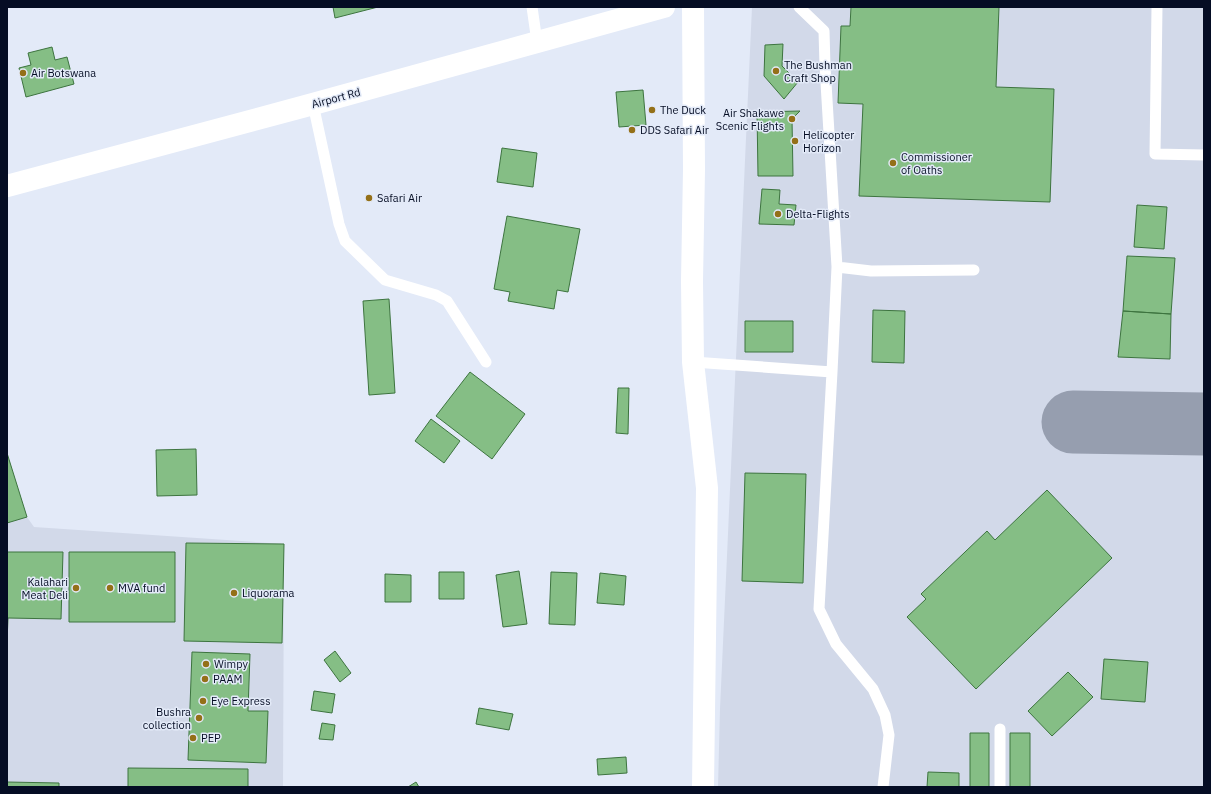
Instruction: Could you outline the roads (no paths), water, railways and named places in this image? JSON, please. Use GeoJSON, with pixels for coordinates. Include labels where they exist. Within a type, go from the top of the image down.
{"type":"FeatureCollection","features":[{"type":"Feature","properties":{"kind":"street","name":"Airport Rd"},"geometry":{"type":"LineString","coordinates":[[7,186],[313,104],[664,7]]}},
{"type":"Feature","properties":{"kind":"street"},"geometry":{"type":"LineString","coordinates":[[693,7],[693,362],[707,488],[703,787]]}},
{"type":"Feature","properties":{"kind":"lane"},"geometry":{"type":"LineString","coordinates":[[532,7],[537,42]]}},
{"type":"Feature","properties":{"kind":"lane"},"geometry":{"type":"LineString","coordinates":[[799,7],[824,31],[837,267],[820,609],[836,644],[873,689],[885,715],[889,735],[883,787]]}},
{"type":"Feature","properties":{"kind":"lane"},"geometry":{"type":"LineString","coordinates":[[1157,7],[1155,154],[1204,155]]}},
{"type":"Feature","properties":{"kind":"lane"},"geometry":{"type":"LineString","coordinates":[[313,104],[339,224],[345,242],[385,280],[436,295],[447,301],[486,362]]}},
{"type":"Feature","properties":{"kind":"lane"},"geometry":{"type":"LineString","coordinates":[[837,267],[871,271],[974,270]]}},
{"type":"Feature","properties":{"kind":"lane"},"geometry":{"type":"LineString","coordinates":[[693,362],[832,372]]}},
{"type":"Feature","properties":{"kind":"lane"},"geometry":{"type":"LineString","coordinates":[[1000,729],[1000,787]]}},
{"type":"Feature","properties":{"kind":"place","name":"The Bushman Craft Shop"},"geometry":{"type":"Point","coordinates":[776,71]}},
{"type":"Feature","properties":{"kind":"place","name":"Air Botswana"},"geometry":{"type":"Point","coordinates":[23,73]}},
{"type":"Feature","properties":{"kind":"place","name":"The Duck"},"geometry":{"type":"Point","coordinates":[652,110]}},
{"type":"Feature","properties":{"kind":"place","name":"Air Shakawe Scenic Flights"},"geometry":{"type":"Point","coordinates":[792,119]}},
{"type":"Feature","properties":{"kind":"place","name":"DDS Safari Air"},"geometry":{"type":"Point","coordinates":[632,130]}},
{"type":"Feature","properties":{"kind":"place","name":"Helicopter Horizon"},"geometry":{"type":"Point","coordinates":[795,141]}},
{"type":"Feature","properties":{"kind":"place","name":"Commissioner of Oaths"},"geometry":{"type":"Point","coordinates":[893,163]}},
{"type":"Feature","properties":{"kind":"place","name":"Safari Air"},"geometry":{"type":"Point","coordinates":[369,198]}},
{"type":"Feature","properties":{"kind":"place","name":"Delta-Flights"},"geometry":{"type":"Point","coordinates":[778,214]}},
{"type":"Feature","properties":{"kind":"place","name":"Kalahari Meat Deli"},"geometry":{"type":"Point","coordinates":[76,588]}},
{"type":"Feature","properties":{"kind":"place","name":"MVA fund"},"geometry":{"type":"Point","coordinates":[110,588]}},
{"type":"Feature","properties":{"kind":"place","name":"Liquorama"},"geometry":{"type":"Point","coordinates":[234,593]}},
{"type":"Feature","properties":{"kind":"place","name":"Wimpy"},"geometry":{"type":"Point","coordinates":[206,664]}},
{"type":"Feature","properties":{"kind":"place","name":"PAAM"},"geometry":{"type":"Point","coordinates":[205,679]}},
{"type":"Feature","properties":{"kind":"place","name":"Eye Express"},"geometry":{"type":"Point","coordinates":[203,701]}},
{"type":"Feature","properties":{"kind":"place","name":"Bushra collection"},"geometry":{"type":"Point","coordinates":[199,718]}},
{"type":"Feature","properties":{"kind":"place","name":"PEP"},"geometry":{"type":"Point","coordinates":[193,738]}}]}
